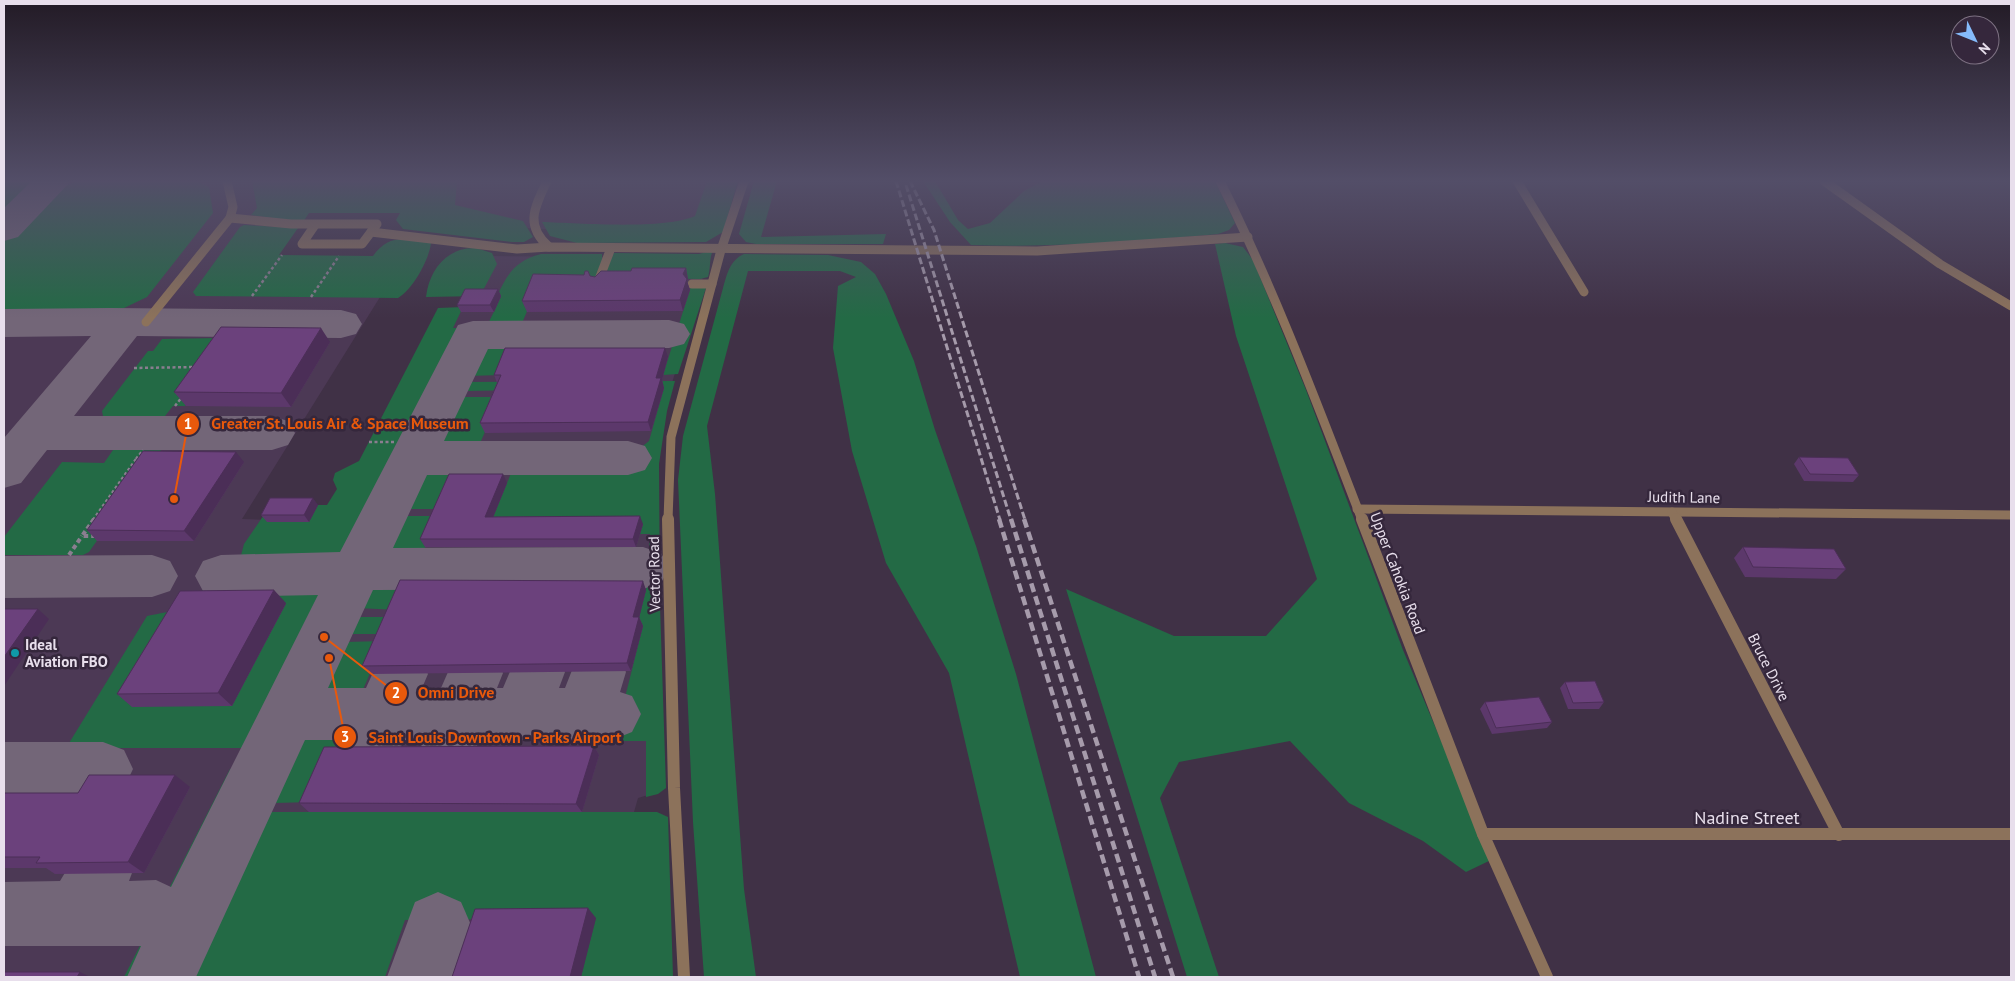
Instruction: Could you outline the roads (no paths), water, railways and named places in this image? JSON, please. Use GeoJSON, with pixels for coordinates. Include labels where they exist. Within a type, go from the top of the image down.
{"type":"FeatureCollection","features":[{"type":"Feature","properties":{"kind":"street"},"geometry":{"type":"LineString","coordinates":[[146,322],[223,227]]}},
{"type":"Feature","properties":{"kind":"street"},"geometry":{"type":"LineString","coordinates":[[313,227],[302,244],[362,244],[375,227]]}},
{"type":"Feature","properties":{"kind":"street"},"geometry":{"type":"LineString","coordinates":[[534,227],[540,238],[549,248]]}},
{"type":"Feature","properties":{"kind":"street","name":"Vector Road"},"geometry":{"type":"LineString","coordinates":[[684,977],[674,788],[667,494],[671,438],[729,227]]}},
{"type":"Feature","properties":{"kind":"street","name":"Upper Cahokia Road"},"geometry":{"type":"LineString","coordinates":[[1243,227],[1306,374],[1483,834],[1547,977]]}},
{"type":"Feature","properties":{"kind":"street"},"geometry":{"type":"LineString","coordinates":[[1545,227],[1584,292]]}},
{"type":"Feature","properties":{"kind":"street"},"geometry":{"type":"LineString","coordinates":[[1889,227],[1940,264],[2011,306]]}},
{"type":"Feature","properties":{"kind":"street"},"geometry":{"type":"LineString","coordinates":[[371,232],[517,249],[1038,251],[1248,237]]}},
{"type":"Feature","properties":{"kind":"street"},"geometry":{"type":"LineString","coordinates":[[598,282],[611,248]]}},
{"type":"Feature","properties":{"kind":"street"},"geometry":{"type":"LineString","coordinates":[[692,284],[712,284]]}},
{"type":"Feature","properties":{"kind":"street","name":"Judith Lane"},"geometry":{"type":"LineString","coordinates":[[1357,509],[2011,515]]}},
{"type":"Feature","properties":{"kind":"street","name":"Bruce Drive"},"geometry":{"type":"LineString","coordinates":[[1672,512],[1839,835]]}},
{"type":"Feature","properties":{"kind":"street","name":"Nadine Street"},"geometry":{"type":"LineString","coordinates":[[1483,834],[2011,834]]}},
{"type":"Feature","properties":{"kind":"railway"},"geometry":{"type":"LineString","coordinates":[[910,227],[1000,520]]}},
{"type":"Feature","properties":{"kind":"railway"},"geometry":{"type":"LineString","coordinates":[[919,227],[1011,520]]}},
{"type":"Feature","properties":{"kind":"railway"},"geometry":{"type":"LineString","coordinates":[[932,227],[1025,520]]}},
{"type":"Feature","properties":{"kind":"railway"},"geometry":{"type":"LineString","coordinates":[[999,519],[1139,977]]}},
{"type":"Feature","properties":{"kind":"railway"},"geometry":{"type":"LineString","coordinates":[[1011,519],[1155,977]]}},
{"type":"Feature","properties":{"kind":"railway"},"geometry":{"type":"LineString","coordinates":[[1024,519],[1173,977]]}},
{"type":"Feature","properties":{"kind":"place","name":"Greater St. Louis Air & Space Museum"},"geometry":{"type":"Point","coordinates":[174,499]}},
{"type":"Feature","properties":{"kind":"place","name":"Omni Drive"},"geometry":{"type":"Point","coordinates":[324,637]}},
{"type":"Feature","properties":{"kind":"place","name":"Ideal Aviation FBO"},"geometry":{"type":"Point","coordinates":[15,653]}},
{"type":"Feature","properties":{"kind":"place","name":"Saint Louis Downtown - Parks Airport"},"geometry":{"type":"Point","coordinates":[329,658]}}]}
